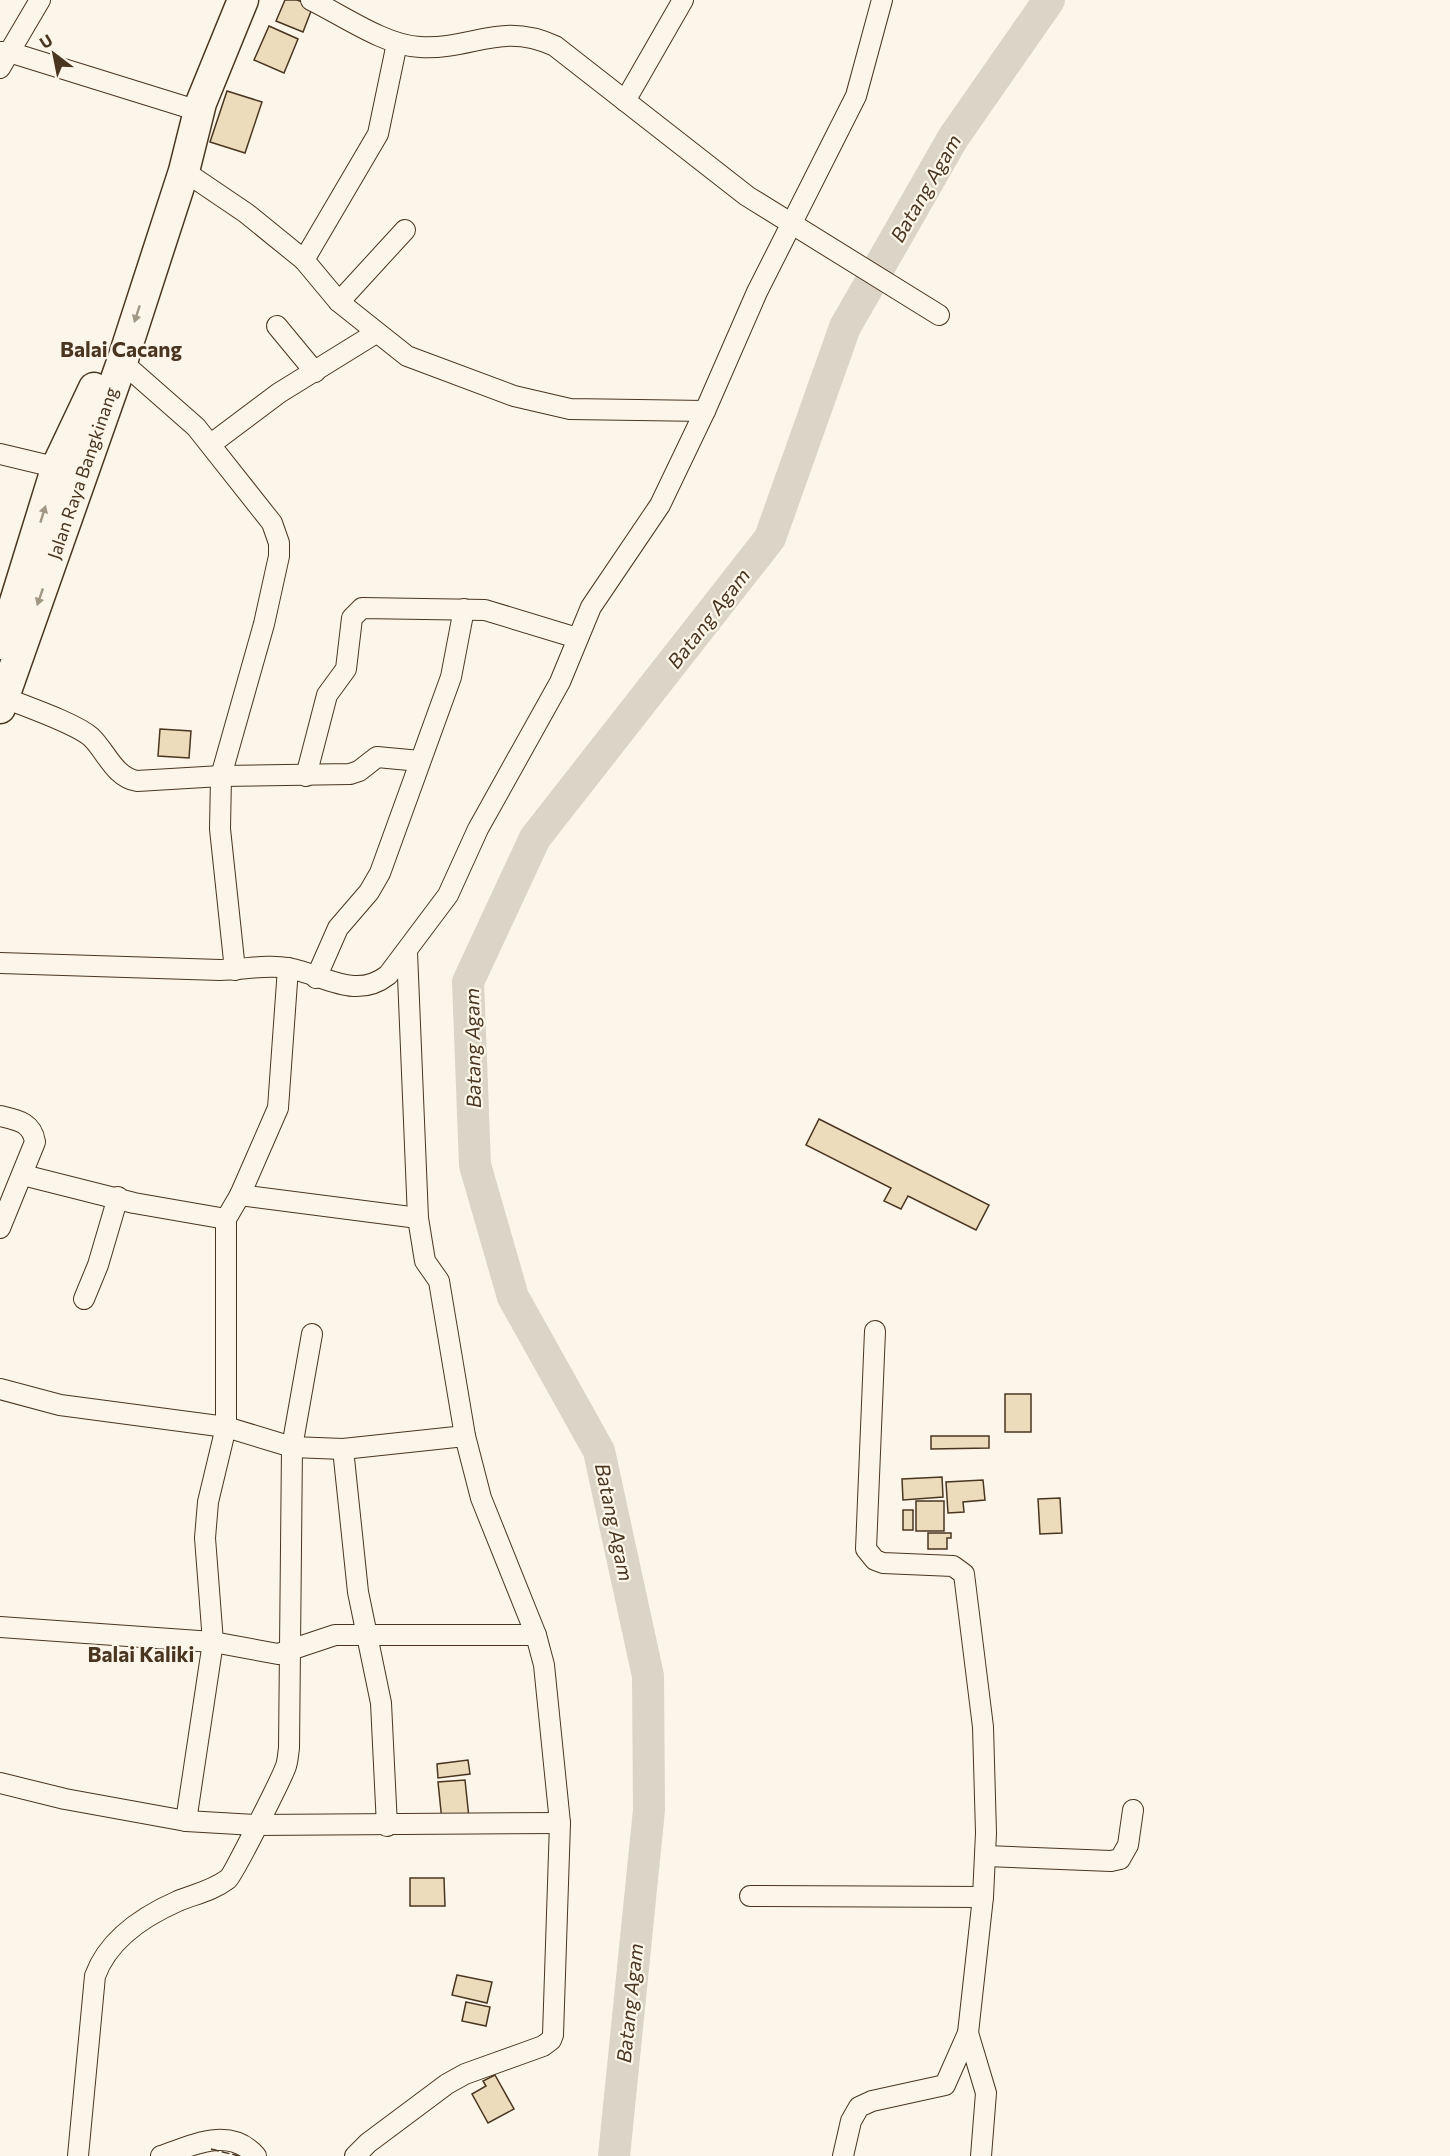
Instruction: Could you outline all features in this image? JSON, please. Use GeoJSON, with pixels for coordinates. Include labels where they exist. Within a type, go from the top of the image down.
{"type":"FeatureCollection","features":[{"type":"Feature","properties":{"kind":"highway","name":"Jalan Raya Bangkinang"},"geometry":{"type":"LineString","coordinates":[[0,650],[99,396],[118,309],[186,107],[226,0]]}},
{"type":"Feature","properties":{"kind":"highway","name":"Jalan Raya Bangkinang"},"geometry":{"type":"LineString","coordinates":[[99,396],[122,362],[184,171],[201,103],[243,0]]}},
{"type":"Feature","properties":{"kind":"highway","name":"Jalan Raya Bangkinang"},"geometry":{"type":"LineString","coordinates":[[3,703],[70,471]]}},
{"type":"Feature","properties":{"kind":"street"},"geometry":{"type":"LineString","coordinates":[[40,0],[3,57],[186,107]]}},
{"type":"Feature","properties":{"kind":"street"},"geometry":{"type":"LineString","coordinates":[[311,0],[397,43],[438,47],[518,34],[555,46],[747,196],[939,315]]}},
{"type":"Feature","properties":{"kind":"street"},"geometry":{"type":"LineString","coordinates":[[626,102],[683,0]]}},
{"type":"Feature","properties":{"kind":"street"},"geometry":{"type":"LineString","coordinates":[[0,963],[235,970],[288,968],[316,978],[361,987],[377,983],[407,952],[448,895],[478,829],[560,682],[564,634],[591,607],[660,505],[705,411],[757,292],[780,217],[813,186],[856,96],[881,0]]}},
{"type":"Feature","properties":{"kind":"street"},"geometry":{"type":"LineString","coordinates":[[304,260],[378,134],[397,43]]}},
{"type":"Feature","properties":{"kind":"street"},"geometry":{"type":"LineString","coordinates":[[184,171],[246,213],[304,260],[339,302],[407,356],[514,396],[570,409],[705,411]]}},
{"type":"Feature","properties":{"kind":"street"},"geometry":{"type":"LineString","coordinates":[[339,302],[405,230]]}},
{"type":"Feature","properties":{"kind":"street"},"geometry":{"type":"LineString","coordinates":[[277,327],[315,372]]}},
{"type":"Feature","properties":{"kind":"street"},"geometry":{"type":"LineString","coordinates":[[211,444],[279,393],[376,333]]}},
{"type":"Feature","properties":{"kind":"street"},"geometry":{"type":"LineString","coordinates":[[122,362],[179,410],[211,444],[272,523],[279,543],[279,556],[264,624],[221,776],[220,829],[235,970]]}},
{"type":"Feature","properties":{"kind":"street"},"geometry":{"type":"LineString","coordinates":[[0,454],[70,471]]}},
{"type":"Feature","properties":{"kind":"street"},"geometry":{"type":"LineString","coordinates":[[306,776],[327,695],[346,669],[352,618],[356,611],[367,607],[464,609],[508,616],[564,634]]}},
{"type":"Feature","properties":{"kind":"street"},"geometry":{"type":"LineString","coordinates":[[316,978],[338,928],[376,883],[451,678],[464,609]]}},
{"type":"Feature","properties":{"kind":"street"},"geometry":{"type":"LineString","coordinates":[[3,703],[89,736],[119,772],[129,780],[356,773],[377,757],[420,761]]}},
{"type":"Feature","properties":{"kind":"street"},"geometry":{"type":"LineString","coordinates":[[355,2156],[368,2143],[447,2084],[465,2074],[536,2048],[551,2040],[553,2035],[560,1823],[544,1665],[530,1635],[482,1498],[457,1436],[439,1281],[425,1261],[419,1224],[407,952]]}},
{"type":"Feature","properties":{"kind":"street"},"geometry":{"type":"LineString","coordinates":[[186,1821],[213,1642],[205,1538],[208,1502],[226,1427],[226,1219],[240,1195],[280,1097],[288,968]]}},
{"type":"Feature","properties":{"kind":"street"},"geometry":{"type":"LineString","coordinates":[[0,1116],[23,1122],[34,1133],[35,1142],[0,1228]]}},
{"type":"Feature","properties":{"kind":"street"},"geometry":{"type":"LineString","coordinates":[[23,1175],[226,1219]]}},
{"type":"Feature","properties":{"kind":"street"},"geometry":{"type":"LineString","coordinates":[[240,1195],[419,1224]]}},
{"type":"Feature","properties":{"kind":"street"},"geometry":{"type":"LineString","coordinates":[[84,1299],[98,1265],[118,1197]]}},
{"type":"Feature","properties":{"kind":"street"},"geometry":{"type":"LineString","coordinates":[[843,2156],[850,2121],[859,2107],[872,2101],[945,2085],[968,2032],[986,1856],[983,1727],[964,1574],[953,1566],[883,1563],[869,1556],[866,1549],[875,1330]]}},
{"type":"Feature","properties":{"kind":"street"},"geometry":{"type":"LineString","coordinates":[[78,2156],[95,1976],[100,1962],[118,1940],[158,1911],[204,1893],[230,1878],[255,1825],[270,1803],[287,1763],[292,1447],[312,1334]]}},
{"type":"Feature","properties":{"kind":"street"},"geometry":{"type":"LineString","coordinates":[[0,1389],[60,1405],[226,1427],[292,1447],[343,1449],[457,1436]]}},
{"type":"Feature","properties":{"kind":"street"},"geometry":{"type":"LineString","coordinates":[[343,1449],[358,1592],[381,1702],[387,1826]]}},
{"type":"Feature","properties":{"kind":"street"},"geometry":{"type":"LineString","coordinates":[[0,1627],[213,1642],[278,1654],[327,1636],[366,1633],[530,1635]]}},
{"type":"Feature","properties":{"kind":"street"},"geometry":{"type":"LineString","coordinates":[[0,1783],[65,1799],[186,1821],[255,1825],[387,1826],[560,1823]]}},
{"type":"Feature","properties":{"kind":"street"},"geometry":{"type":"LineString","coordinates":[[986,1856],[1111,1861],[1120,1859],[1128,1845],[1133,1810]]}},
{"type":"Feature","properties":{"kind":"street"},"geometry":{"type":"LineString","coordinates":[[750,1896],[983,1897]]}},
{"type":"Feature","properties":{"kind":"street"},"geometry":{"type":"LineString","coordinates":[[968,2032],[986,2093],[981,2156]]}},
{"type":"Feature","properties":{"kind":"street"},"geometry":{"type":"LineString","coordinates":[[161,2156],[204,2141],[232,2139],[248,2147],[256,2156]]}},
{"type":"Feature","properties":{"kind":"building"},"geometry":{"type":"Polygon","coordinates":[[[285,0],[297,0],[313,6],[303,32],[276,21],[285,0]]]}},
{"type":"Feature","properties":{"kind":"building"},"geometry":{"type":"Polygon","coordinates":[[[269,26],[298,39],[284,73],[254,60],[269,26]]]}},
{"type":"Feature","properties":{"kind":"building"},"geometry":{"type":"Polygon","coordinates":[[[227,91],[262,102],[245,153],[210,142],[227,91]]]}},
{"type":"Feature","properties":{"kind":"building"},"geometry":{"type":"Polygon","coordinates":[[[160,729],[191,731],[189,758],[158,756],[160,729]]]}},
{"type":"Feature","properties":{"kind":"building"},"geometry":{"type":"Polygon","coordinates":[[[819,1119],[989,1205],[976,1230],[908,1196],[901,1209],[884,1201],[891,1188],[806,1145],[819,1119]]]}},
{"type":"Feature","properties":{"kind":"building"},"geometry":{"type":"Polygon","coordinates":[[[1005,1394],[1031,1394],[1031,1432],[1005,1432],[1005,1394]]]}},
{"type":"Feature","properties":{"kind":"building"},"geometry":{"type":"Polygon","coordinates":[[[931,1436],[989,1436],[989,1448],[931,1449],[931,1436]]]}},
{"type":"Feature","properties":{"kind":"building"},"geometry":{"type":"Polygon","coordinates":[[[942,1477],[943,1497],[903,1500],[902,1479],[942,1477]]]}},
{"type":"Feature","properties":{"kind":"building"},"geometry":{"type":"Polygon","coordinates":[[[983,1480],[985,1500],[963,1502],[964,1512],[948,1513],[946,1482],[983,1480]]]}},
{"type":"Feature","properties":{"kind":"building"},"geometry":{"type":"Polygon","coordinates":[[[1060,1498],[1062,1533],[1040,1534],[1038,1499],[1060,1498]]]}},
{"type":"Feature","properties":{"kind":"building"},"geometry":{"type":"Polygon","coordinates":[[[916,1501],[944,1501],[944,1531],[916,1531],[916,1501]]]}},
{"type":"Feature","properties":{"kind":"building"},"geometry":{"type":"Polygon","coordinates":[[[903,1510],[913,1510],[913,1530],[903,1530],[903,1510]]]}},
{"type":"Feature","properties":{"kind":"building"},"geometry":{"type":"Polygon","coordinates":[[[928,1533],[951,1533],[951,1538],[947,1538],[947,1549],[928,1549],[928,1533]]]}},
{"type":"Feature","properties":{"kind":"building"},"geometry":{"type":"Polygon","coordinates":[[[468,1760],[470,1774],[438,1778],[437,1764],[468,1760]]]}},
{"type":"Feature","properties":{"kind":"building"},"geometry":{"type":"Polygon","coordinates":[[[465,1780],[469,1818],[442,1821],[438,1782],[465,1780]]]}},
{"type":"Feature","properties":{"kind":"building"},"geometry":{"type":"Polygon","coordinates":[[[410,1878],[444,1878],[445,1906],[410,1906],[410,1878]]]}},
{"type":"Feature","properties":{"kind":"building"},"geometry":{"type":"Polygon","coordinates":[[[457,1975],[492,1982],[487,2003],[452,1995],[457,1975]]]}},
{"type":"Feature","properties":{"kind":"building"},"geometry":{"type":"Polygon","coordinates":[[[466,2002],[490,2007],[486,2026],[462,2021],[466,2002]]]}},
{"type":"Feature","properties":{"kind":"building"},"geometry":{"type":"Polygon","coordinates":[[[495,2075],[514,2109],[488,2123],[472,2094],[486,2086],[483,2081],[495,2075]]]}},
{"type":"Feature","properties":{"kind":"waterway","name":"Batang Agam"},"geometry":{"type":"LineString","coordinates":[[614,2156],[649,1810],[648,1676],[599,1451],[513,1297],[475,1165],[468,982],[535,838],[770,538],[845,327],[953,138],[1049,0]]}},
{"type":"Feature","properties":{"kind":"fence"},"geometry":{"type":"LineString","coordinates":[[211,2149],[239,2156]]}},
{"type":"Feature","properties":{"kind":"district","name":"Balai Cacang"},"geometry":{"type":"Point","coordinates":[121,348]}},
{"type":"Feature","properties":{"kind":"district","name":"Balai Kaliki"},"geometry":{"type":"Point","coordinates":[141,1653]}}]}
